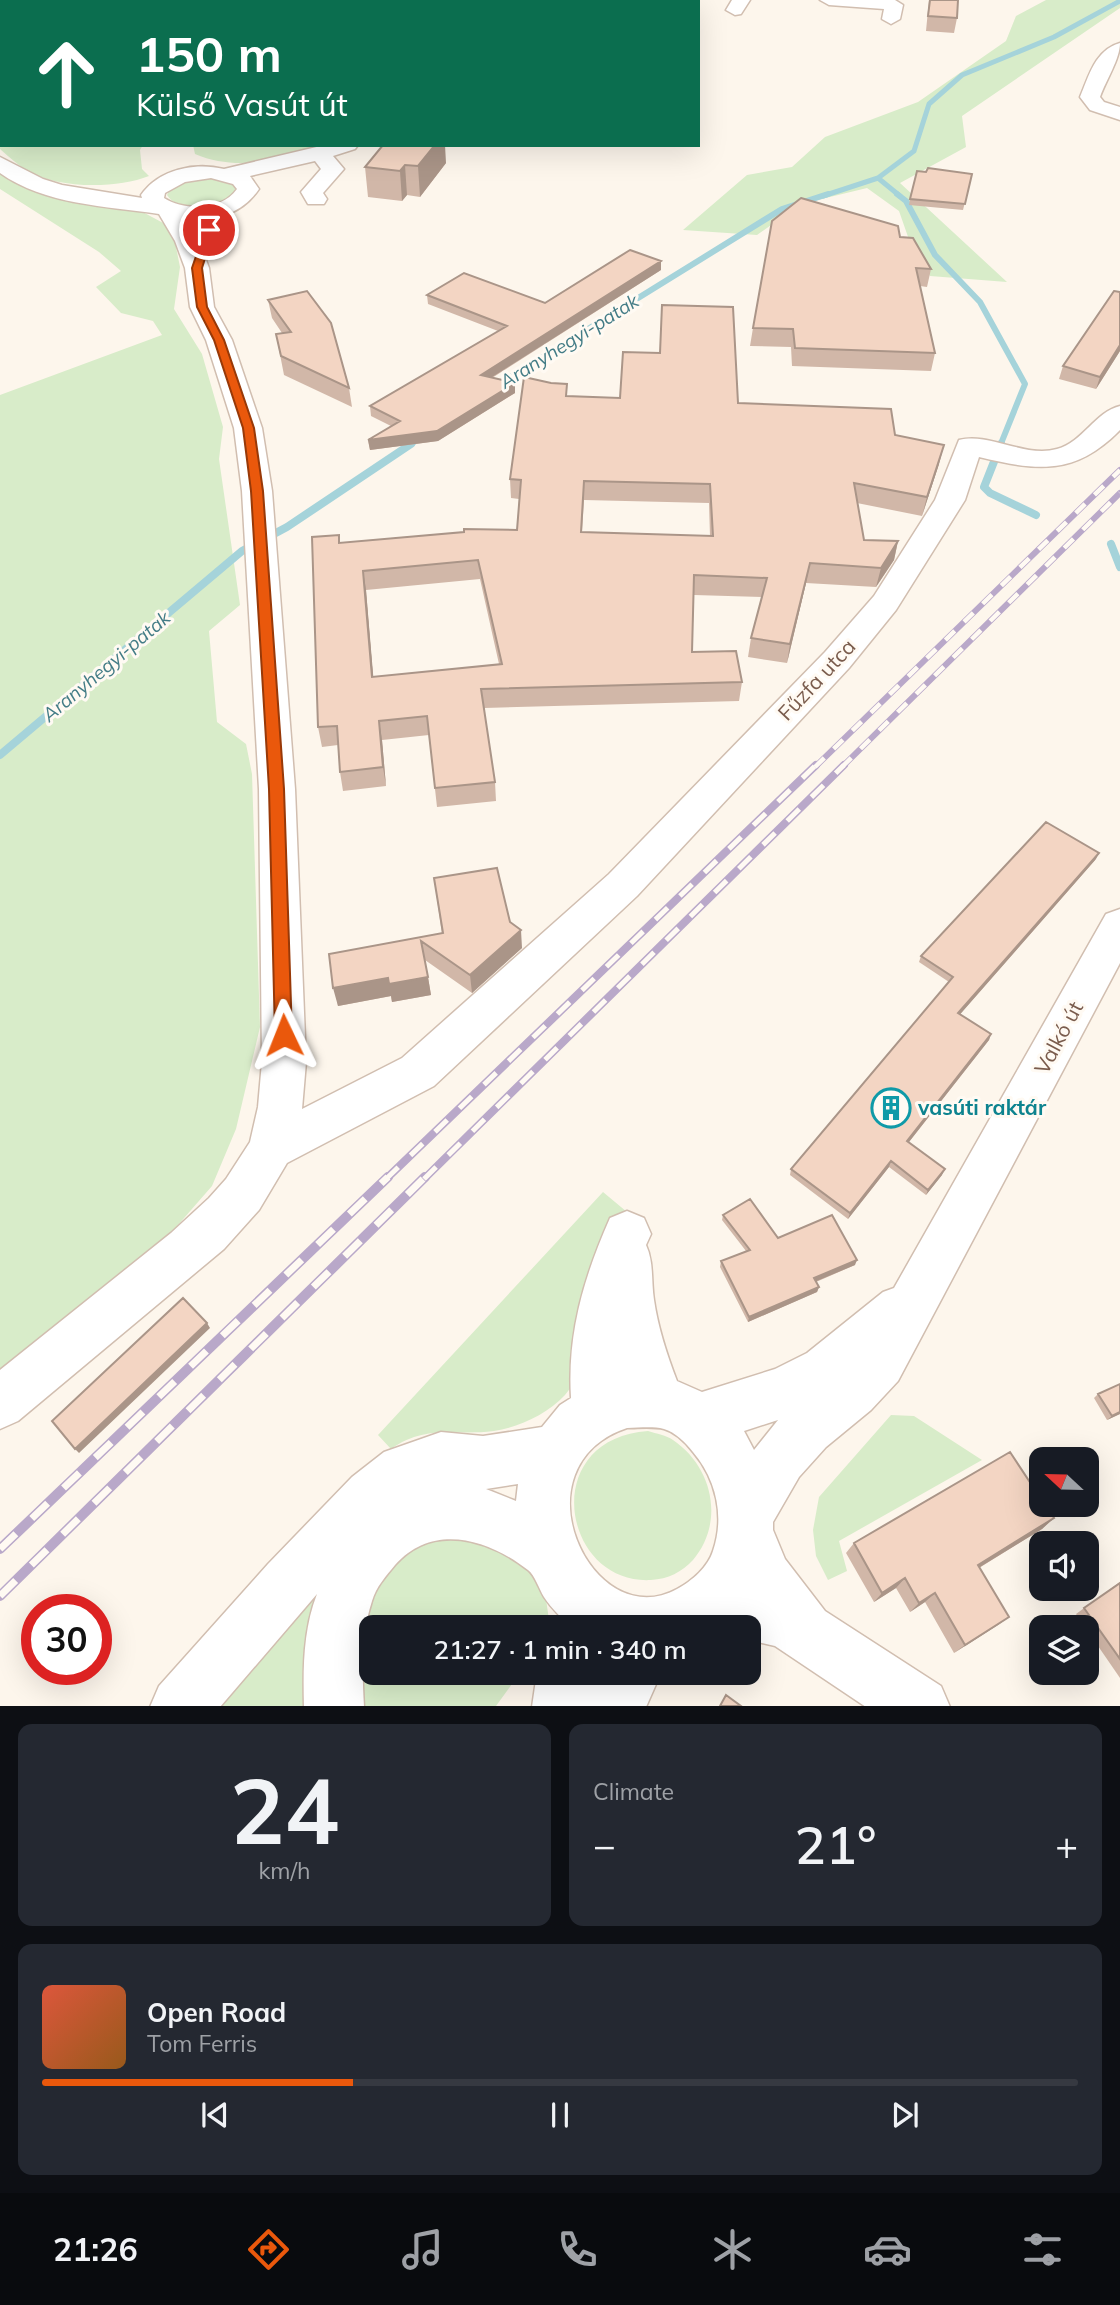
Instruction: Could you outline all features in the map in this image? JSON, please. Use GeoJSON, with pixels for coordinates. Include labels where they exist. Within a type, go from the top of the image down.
{"type":"FeatureCollection","features":[{"type":"Feature","properties":{"kind":"street"},"geometry":{"type":"LineString","coordinates":[[829,0],[894,5],[891,19]]}},
{"type":"Feature","properties":{"kind":"street"},"geometry":{"type":"LineString","coordinates":[[1120,49],[1110,54],[1090,97],[1091,101],[1102,109],[1120,114]]}},
{"type":"Feature","properties":{"kind":"street"},"geometry":{"type":"LineString","coordinates":[[1098,79],[1120,82]]}},
{"type":"Feature","properties":{"kind":"street"},"geometry":{"type":"LineString","coordinates":[[0,163],[40,185],[86,196],[317,155],[342,147]]}},
{"type":"Feature","properties":{"kind":"street"},"geometry":{"type":"LineString","coordinates":[[169,182],[197,213],[216,211],[241,200],[248,189],[317,155]]}},
{"type":"Feature","properties":{"kind":"street"},"geometry":{"type":"LineString","coordinates":[[316,199],[312,192],[333,169],[317,155]]}},
{"type":"Feature","properties":{"kind":"street"},"geometry":{"type":"LineString","coordinates":[[169,182],[219,173],[241,179],[248,189]]}},
{"type":"Feature","properties":{"kind":"street"},"geometry":{"type":"LineString","coordinates":[[0,1403],[186,1252],[227,1214],[255,1179],[271,1148],[281,1106],[284,1062],[277,789],[261,541],[248,428],[219,340],[202,307],[197,268],[169,182]]}},
{"type":"Feature","properties":{"kind":"street"},"geometry":{"type":"LineString","coordinates":[[197,268],[216,211]]}},
{"type":"Feature","properties":{"kind":"street","name":"Fűzfa utca"},"geometry":{"type":"LineString","coordinates":[[271,1148],[418,1072],[623,885],[837,660],[885,603],[933,530],[978,448],[1024,457],[1055,458],[1075,453],[1091,443],[1120,414]]}},
{"type":"Feature","properties":{"kind":"street","name":"Valkó út"},"geometry":{"type":"LineString","coordinates":[[747,1522],[780,1458],[807,1427],[853,1392],[880,1363],[1120,925]]}},
{"type":"Feature","properties":{"kind":"street"},"geometry":{"type":"LineString","coordinates":[[598,1412],[594,1370],[596,1329],[611,1268],[627,1234],[626,1287],[635,1339],[679,1411],[716,1436],[732,1458],[742,1482],[747,1522],[765,1579],[803,1628]]}},
{"type":"Feature","properties":{"kind":"street"},"geometry":{"type":"LineString","coordinates":[[565,1590],[544,1526],[543,1499],[547,1475],[557,1451],[577,1426],[598,1412],[627,1402],[679,1411],[785,1392],[825,1371],[916,1297]]}},
{"type":"Feature","properties":{"kind":"street"},"geometry":{"type":"LineString","coordinates":[[180,1706],[371,1496],[403,1471],[441,1460],[483,1463],[557,1451]]}},
{"type":"Feature","properties":{"kind":"street"},"geometry":{"type":"LineString","coordinates":[[334,1706],[332,1672],[336,1623],[346,1587],[364,1556],[389,1532],[418,1516],[449,1510],[480,1514],[502,1523],[565,1590],[608,1615]]}},
{"type":"Feature","properties":{"kind":"street"},"geometry":{"type":"LineString","coordinates":[[682,1615],[722,1590],[740,1559],[747,1522]]}},
{"type":"Feature","properties":{"kind":"street"},"geometry":{"type":"LineString","coordinates":[[717,1615],[746,1611],[787,1620],[920,1706]]}},
{"type":"Feature","properties":{"kind":"street"},"geometry":{"type":"LineString","coordinates":[[562,1706],[565,1685]]}},
{"type":"Feature","properties":{"kind":"street"},"geometry":{"type":"LineString","coordinates":[[614,1706],[625,1685]]}},
{"type":"Feature","properties":{"kind":"green space"},"geometry":{"type":"Polygon","coordinates":[[[1046,0],[1120,0],[1120,8],[962,116],[966,147],[900,183],[1007,282],[930,276],[914,254],[899,211],[867,188],[801,204],[757,235],[683,230],[747,175],[792,167],[825,137],[918,102],[1006,41],[1016,16],[1046,0]]]}},
{"type":"Feature","properties":{"kind":"green space"},"geometry":{"type":"Polygon","coordinates":[[[142,147],[142,169],[149,176],[104,185],[70,184],[26,170],[0,149],[142,147]]]}},
{"type":"Feature","properties":{"kind":"green space"},"geometry":{"type":"Polygon","coordinates":[[[193,147],[317,147],[275,159],[243,163],[195,154],[193,147]]]}},
{"type":"Feature","properties":{"kind":"green space"},"geometry":{"type":"Polygon","coordinates":[[[0,172],[38,193],[70,201],[139,210],[165,224],[174,237],[180,267],[174,309],[202,354],[223,427],[219,459],[240,605],[209,631],[217,722],[246,744],[252,774],[260,1027],[236,1129],[212,1186],[164,1241],[0,1373],[0,395],[162,335],[153,321],[121,313],[96,287],[121,271],[99,252],[0,189],[0,172]]]}},
{"type":"Feature","properties":{"kind":"green space"},"geometry":{"type":"Polygon","coordinates":[[[203,176],[233,181],[238,190],[224,202],[203,208],[182,205],[167,195],[173,185],[203,176]]]}},
{"type":"Feature","properties":{"kind":"green space"},"geometry":{"type":"Polygon","coordinates":[[[603,1192],[627,1212],[583,1359],[576,1379],[565,1395],[541,1414],[514,1426],[494,1431],[441,1432],[416,1436],[391,1449],[378,1435],[603,1192]]]}},
{"type":"Feature","properties":{"kind":"green space"},"geometry":{"type":"Polygon","coordinates":[[[891,1415],[914,1416],[982,1460],[839,1541],[847,1571],[828,1580],[816,1556],[813,1530],[819,1497],[891,1415]]]}},
{"type":"Feature","properties":{"kind":"green space"},"geometry":{"type":"Polygon","coordinates":[[[648,1431],[673,1440],[687,1451],[698,1465],[710,1496],[711,1512],[703,1545],[693,1560],[674,1574],[651,1580],[621,1575],[597,1560],[582,1537],[574,1510],[577,1483],[589,1458],[613,1440],[648,1431]]]}},
{"type":"Feature","properties":{"kind":"green space"},"geometry":{"type":"Polygon","coordinates":[[[485,1532],[537,1573],[548,1615],[365,1615],[368,1594],[409,1544],[485,1532]]]}},
{"type":"Feature","properties":{"kind":"green space"},"geometry":{"type":"Polygon","coordinates":[[[348,1535],[309,1706],[204,1706],[348,1535]]]}},
{"type":"Feature","properties":{"kind":"green space"},"geometry":{"type":"Polygon","coordinates":[[[359,1654],[359,1685],[511,1685],[496,1706],[351,1706],[359,1654]]]}},
{"type":"Feature","properties":{"kind":"building"},"geometry":{"type":"Polygon","coordinates":[[[930,0],[958,0],[957,18],[928,16],[930,0]]]}},
{"type":"Feature","properties":{"kind":"building"},"geometry":{"type":"Polygon","coordinates":[[[381,147],[433,147],[418,166],[405,165],[400,171],[365,167],[381,147]]]}},
{"type":"Feature","properties":{"kind":"building"},"geometry":{"type":"Polygon","coordinates":[[[928,168],[972,174],[965,204],[910,199],[917,171],[926,172],[928,168]]]}},
{"type":"Feature","properties":{"kind":"building"},"geometry":{"type":"Polygon","coordinates":[[[801,198],[898,226],[900,237],[913,238],[931,269],[916,268],[935,353],[795,348],[793,329],[753,328],[772,221],[801,198]]]}},
{"type":"Feature","properties":{"kind":"building"},"geometry":{"type":"Polygon","coordinates":[[[630,250],[661,261],[481,375],[515,383],[437,431],[368,440],[400,421],[370,406],[507,326],[427,295],[464,273],[545,303],[630,250]]]}},
{"type":"Feature","properties":{"kind":"building"},"geometry":{"type":"Polygon","coordinates":[[[307,291],[331,323],[349,388],[281,356],[276,334],[291,332],[268,300],[307,291]]]}},
{"type":"Feature","properties":{"kind":"building"},"geometry":{"type":"Polygon","coordinates":[[[1114,291],[1120,292],[1120,345],[1100,377],[1063,366],[1114,291]]]}},
{"type":"Feature","properties":{"kind":"building"},"geometry":{"type":"Polygon","coordinates":[[[662,305],[733,307],[738,403],[891,409],[895,435],[944,445],[927,497],[854,483],[864,540],[898,541],[881,568],[810,563],[790,644],[751,638],[767,578],[694,575],[692,652],[736,651],[742,682],[481,689],[495,782],[435,788],[427,716],[379,721],[383,767],[340,772],[337,726],[318,727],[312,537],[339,535],[339,543],[464,532],[464,529],[517,530],[521,480],[510,479],[524,377],[567,384],[566,396],[620,398],[623,352],[660,353],[662,305]],[[584,481],[581,532],[713,536],[710,484],[584,481]],[[478,560],[363,571],[372,677],[502,664],[478,560]]]}},
{"type":"Feature","properties":{"kind":"building"},"geometry":{"type":"Polygon","coordinates":[[[1046,822],[1099,853],[958,1013],[991,1034],[907,1141],[945,1169],[928,1190],[891,1161],[850,1213],[791,1169],[953,977],[921,956],[1046,822]]]}},
{"type":"Feature","properties":{"kind":"building"},"geometry":{"type":"Polygon","coordinates":[[[497,868],[510,922],[521,930],[470,975],[421,941],[428,977],[389,984],[388,978],[333,988],[329,954],[443,933],[434,878],[497,868]]]}},
{"type":"Feature","properties":{"kind":"building"},"geometry":{"type":"Polygon","coordinates":[[[750,1199],[778,1238],[832,1215],[857,1260],[814,1278],[819,1287],[749,1317],[721,1261],[750,1250],[723,1215],[750,1199]]]}},
{"type":"Feature","properties":{"kind":"building"},"geometry":{"type":"Polygon","coordinates":[[[183,1298],[207,1323],[75,1449],[52,1421],[183,1298]]]}},
{"type":"Feature","properties":{"kind":"building"},"geometry":{"type":"Polygon","coordinates":[[[1120,1384],[1120,1412],[1112,1416],[1098,1394],[1120,1384]]]}},
{"type":"Feature","properties":{"kind":"building"},"geometry":{"type":"Polygon","coordinates":[[[1010,1452],[1029,1481],[1029,1517],[1054,1518],[978,1565],[1009,1617],[965,1645],[935,1593],[919,1603],[905,1578],[882,1593],[854,1543],[1010,1452]]]}},
{"type":"Feature","properties":{"kind":"building"},"geometry":{"type":"Polygon","coordinates":[[[1120,1583],[1120,1659],[1099,1629],[1099,1615],[1089,1615],[1084,1608],[1099,1601],[1099,1598],[1120,1583]]]}},
{"type":"Feature","properties":{"kind":"building"},"geometry":{"type":"Polygon","coordinates":[[[726,1695],[741,1706],[720,1706],[726,1695]]]}},
{"type":"Feature","properties":{"kind":"waterway","name":"Aranyhegyi-patak"},"geometry":{"type":"LineString","coordinates":[[878,178],[914,151],[929,104],[962,75],[1054,37],[1120,1]]}},
{"type":"Feature","properties":{"kind":"waterway","name":"Aranyhegyi-patak"},"geometry":{"type":"LineString","coordinates":[[823,196],[878,178]]}},
{"type":"Feature","properties":{"kind":"waterway"},"geometry":{"type":"LineString","coordinates":[[878,178],[900,196]]}},
{"type":"Feature","properties":{"kind":"waterway","name":"Aranyhegyi-patak"},"geometry":{"type":"LineString","coordinates":[[496,386],[782,209],[828,194]]}},
{"type":"Feature","properties":{"kind":"waterway"},"geometry":{"type":"LineString","coordinates":[[897,194],[906,201],[935,255],[980,302],[1025,384],[1000,446]]}},
{"type":"Feature","properties":{"kind":"waterway","name":"Aranyhegyi-patak"},"geometry":{"type":"LineString","coordinates":[[411,444],[420,438]]}},
{"type":"Feature","properties":{"kind":"waterway","name":"Aranyhegyi-patak"},"geometry":{"type":"LineString","coordinates":[[0,755],[242,551],[287,527],[411,444]]}},
{"type":"Feature","properties":{"kind":"waterway"},"geometry":{"type":"LineString","coordinates":[[1001,444],[984,487],[990,493],[1036,515]]}},
{"type":"Feature","properties":{"kind":"waterway"},"geometry":{"type":"LineString","coordinates":[[1111,544],[1120,567]]}},
{"type":"Feature","properties":{"kind":"railway"},"geometry":{"type":"LineString","coordinates":[[815,767],[1120,470]]}},
{"type":"Feature","properties":{"kind":"railway"},"geometry":{"type":"LineString","coordinates":[[842,767],[1120,493]]}},
{"type":"Feature","properties":{"kind":"railway"},"geometry":{"type":"LineString","coordinates":[[386,1179],[816,765]]}},
{"type":"Feature","properties":{"kind":"railway"},"geometry":{"type":"LineString","coordinates":[[424,1179],[844,765]]}},
{"type":"Feature","properties":{"kind":"railway"},"geometry":{"type":"LineString","coordinates":[[0,1549],[388,1177]]}},
{"type":"Feature","properties":{"kind":"railway"},"geometry":{"type":"LineString","coordinates":[[0,1596],[425,1177]]}},
{"type":"Feature","properties":{"kind":"place","name":"vasúti raktár"},"geometry":{"type":"Point","coordinates":[891,1108]}},
{"type":"Feature","properties":{"kind":"route"},"geometry":{"type":"LineString","coordinates":[[209,230],[197,268],[202,307],[219,340],[248,428],[257,491],[277,789],[284,1035]]}}]}
